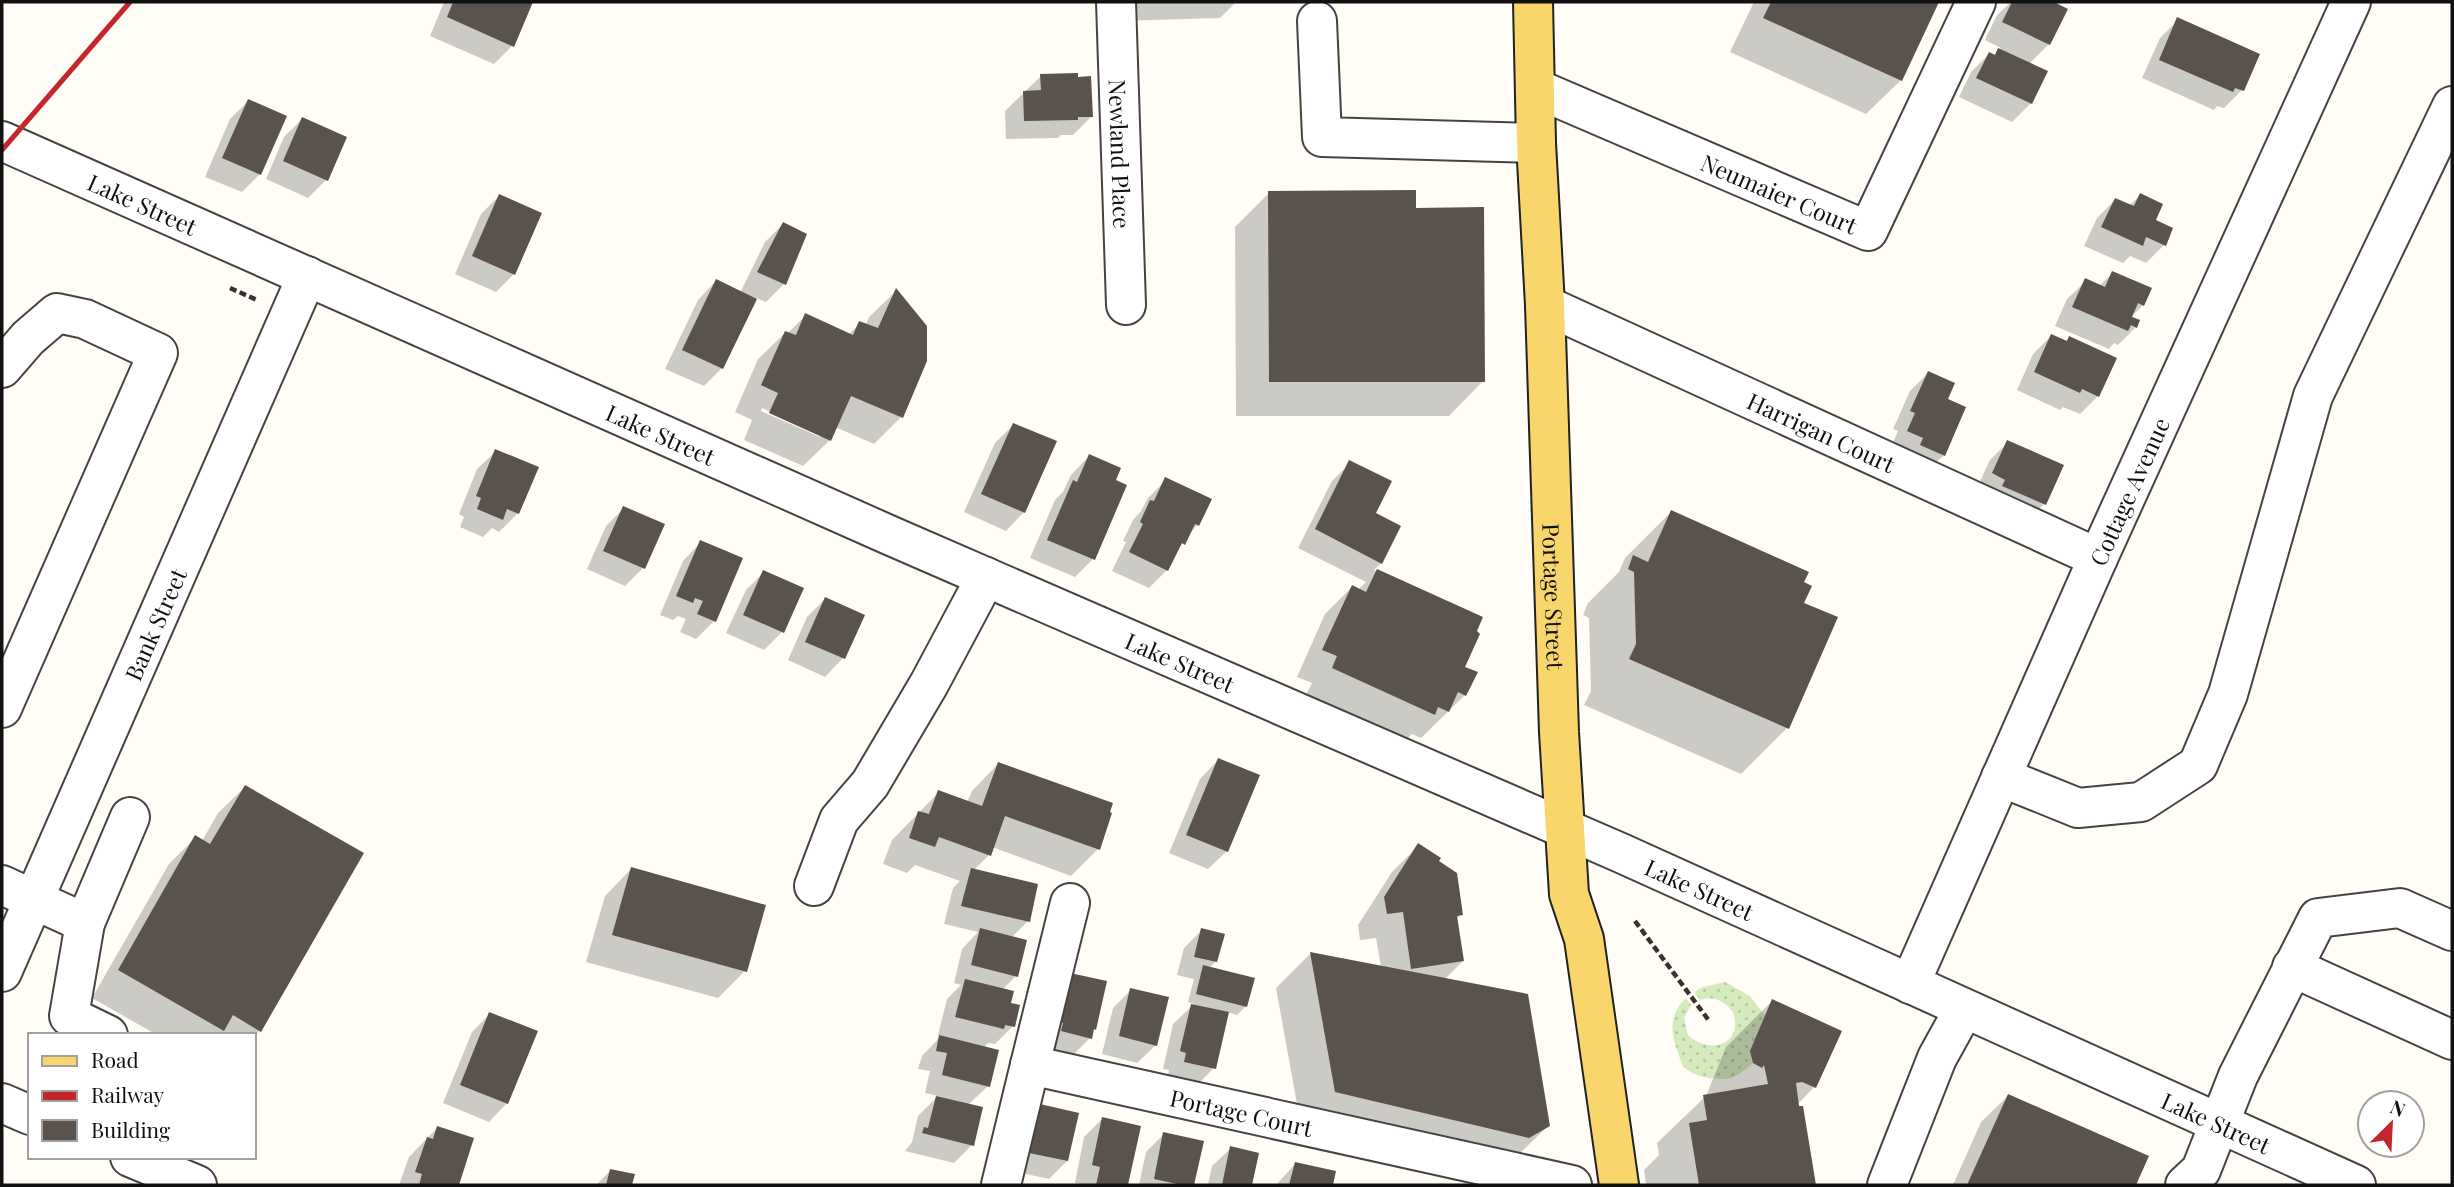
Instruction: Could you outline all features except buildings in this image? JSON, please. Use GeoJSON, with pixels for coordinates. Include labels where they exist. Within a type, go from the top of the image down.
{"type":"FeatureCollection","features":[{"type":"Feature","properties":{"kind":"main road","name":"Portage Street"},"geometry":{"type":"LineString","coordinates":[[1533,2],[1559,732],[1569,894],[1584,939],[1619,1185]]}},
{"type":"Feature","properties":{"kind":"street","name":"Newland Place"},"geometry":{"type":"LineString","coordinates":[[1116,2],[1126,305]]}},
{"type":"Feature","properties":{"kind":"street","name":"Neumaier Court"},"geometry":{"type":"LineString","coordinates":[[1535,88],[1868,231],[1976,2]]}},
{"type":"Feature","properties":{"kind":"street","name":"Cottage Avenue"},"geometry":{"type":"LineString","coordinates":[[1910,984],[2098,558],[2351,2]]}},
{"type":"Feature","properties":{"kind":"street"},"geometry":{"type":"LineString","coordinates":[[1317,21],[1322,137],[1536,143]]}},
{"type":"Feature","properties":{"kind":"street"},"geometry":{"type":"LineString","coordinates":[[2001,777],[2078,807],[2141,802],[2198,765],[2228,694],[2313,396],[2452,106]]}},
{"type":"Feature","properties":{"kind":"street","name":"Lake Street"},"geometry":{"type":"LineString","coordinates":[[2,141],[986,577],[1566,829],[2356,1185]]}},
{"type":"Feature","properties":{"kind":"street","name":"Bank Street"},"geometry":{"type":"LineString","coordinates":[[2,972],[18,892],[307,276]]}},
{"type":"Feature","properties":{"kind":"street","name":"Harrigan Court"},"geometry":{"type":"LineString","coordinates":[[1545,305],[2098,558]]}},
{"type":"Feature","properties":{"kind":"street"},"geometry":{"type":"LineString","coordinates":[[2,368],[28,338],[57,313],[85,319],[159,353],[2,708]]}},
{"type":"Feature","properties":{"kind":"street"},"geometry":{"type":"LineString","coordinates":[[814,886],[839,820],[870,783],[929,684],[986,577]]}},
{"type":"Feature","properties":{"kind":"street"},"geometry":{"type":"LineString","coordinates":[[104,1033],[69,1016],[85,923],[130,817]]}},
{"type":"Feature","properties":{"kind":"street"},"geometry":{"type":"LineString","coordinates":[[18,892],[85,923]]}},
{"type":"Feature","properties":{"kind":"street"},"geometry":{"type":"LineString","coordinates":[[1001,1185],[1070,902]]}},
{"type":"Feature","properties":{"kind":"street"},"geometry":{"type":"LineString","coordinates":[[2185,1185],[2201,1170],[2218,1121],[2238,1076],[2318,918],[2400,908],[2452,931]]}},
{"type":"Feature","properties":{"kind":"street"},"geometry":{"type":"LineString","coordinates":[[2292,967],[2452,1040]]}},
{"type":"Feature","properties":{"kind":"street"},"geometry":{"type":"LineString","coordinates":[[1887,1185],[1937,1058],[1964,1009]]}},
{"type":"Feature","properties":{"kind":"street","name":"Portage Court"},"geometry":{"type":"LineString","coordinates":[[1030,1065],[1572,1185]]}},
{"type":"Feature","properties":{"kind":"street"},"geometry":{"type":"LineString","coordinates":[[2,1103],[28,1114]]}},
{"type":"Feature","properties":{"kind":"street"},"geometry":{"type":"LineString","coordinates":[[135,1159],[197,1185]]}},
{"type":"Feature","properties":{"kind":"path"},"geometry":{"type":"LineString","coordinates":[[1635,921],[1710,1022]]}},
{"type":"Feature","properties":{"kind":"green space"},"geometry":{"type":"Polygon","coordinates":[[[1725,982],[1750,996],[1767,1018],[1753,1063],[1731,1078],[1719,1079],[1693,1073],[1684,1067],[1673,1038],[1673,1024],[1676,1010],[1686,998],[1691,1005],[1684,1018],[1688,1035],[1706,1045],[1723,1043],[1729,1039],[1734,1032],[1733,1012],[1718,1000],[1700,1000],[1694,992],[1725,982]]]}},
{"type":"Feature","properties":{"kind":"railway"},"geometry":{"type":"LineString","coordinates":[[2,150],[130,2]]}}]}
